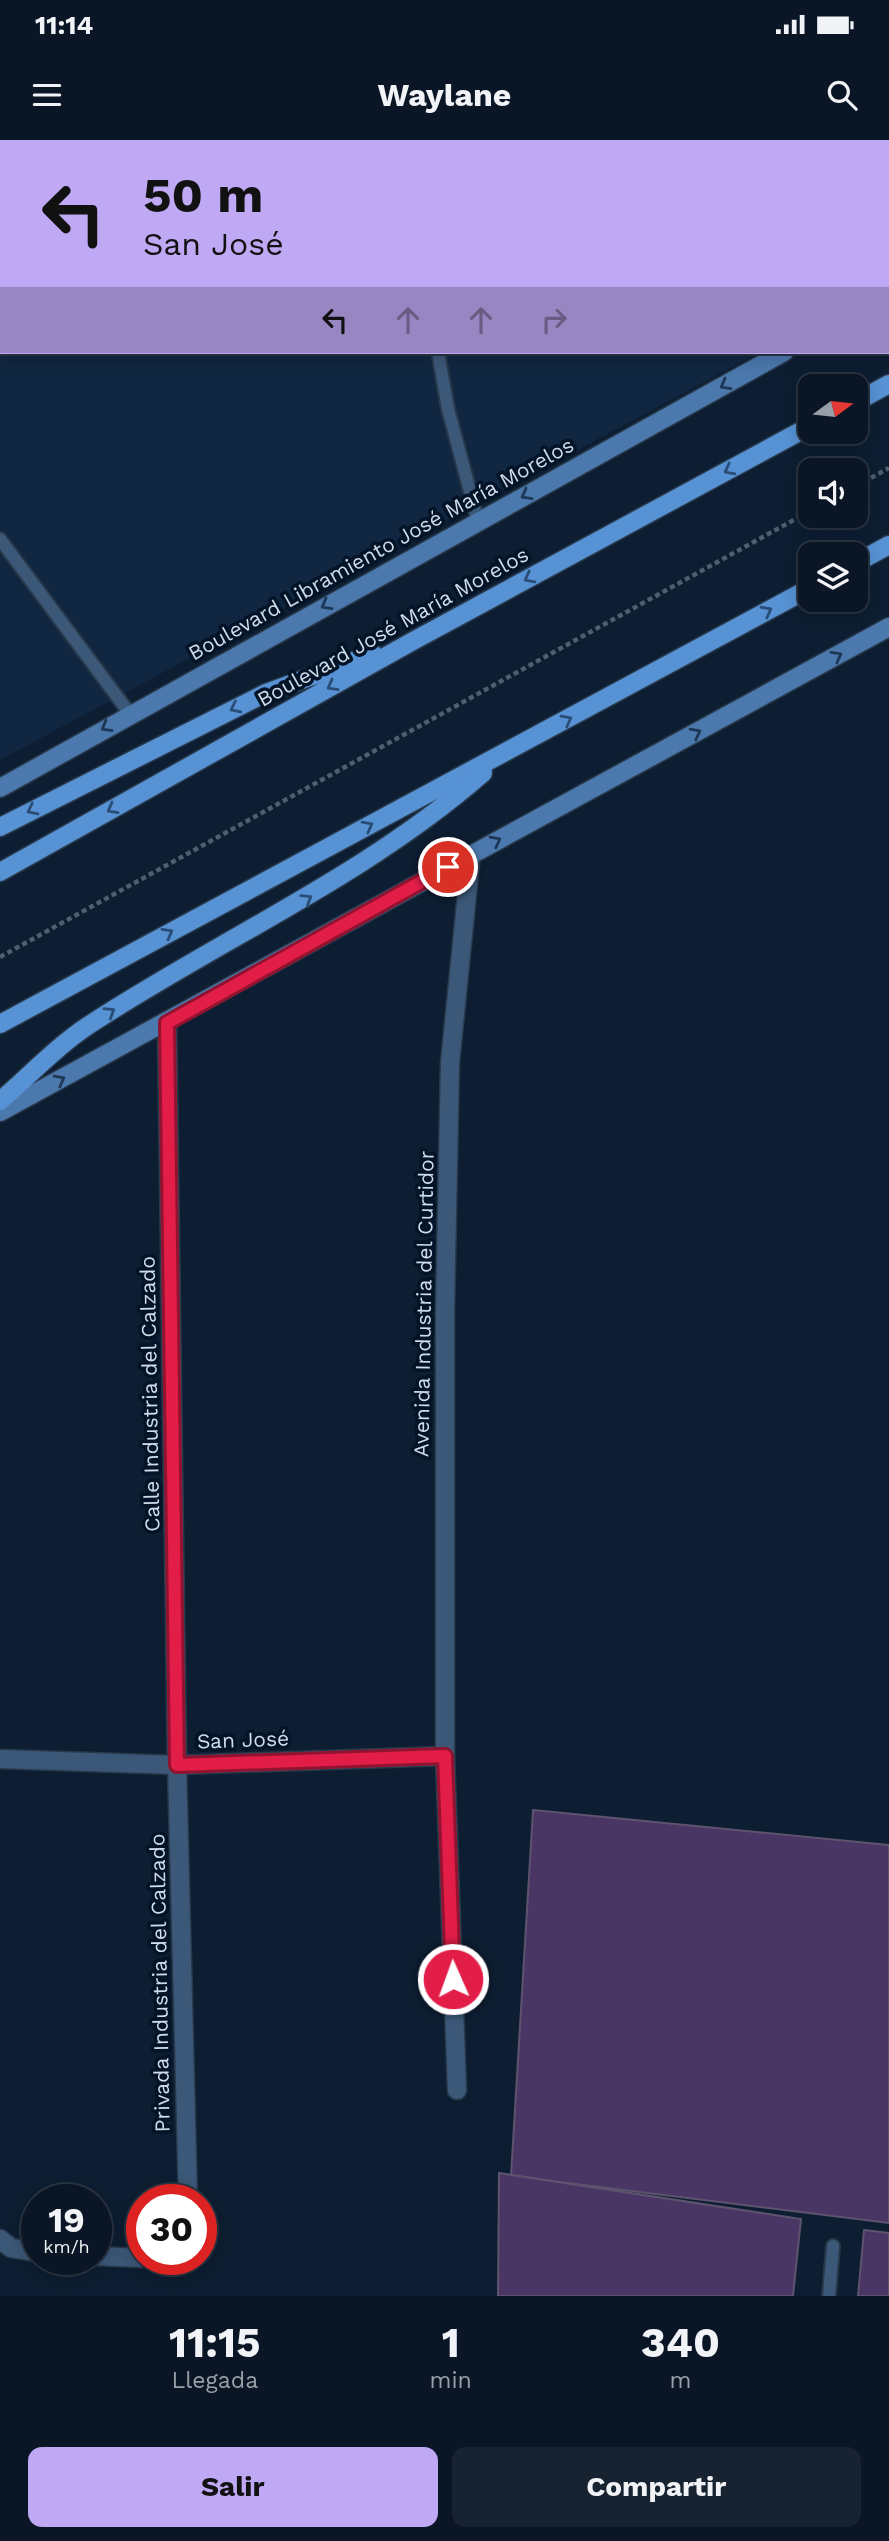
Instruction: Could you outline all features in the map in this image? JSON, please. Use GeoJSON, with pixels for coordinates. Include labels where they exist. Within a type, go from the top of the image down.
{"type":"FeatureCollection","features":[{"type":"Feature","properties":{"kind":"main road"},"geometry":{"type":"LineString","coordinates":[[868,395],[889,384]]}},
{"type":"Feature","properties":{"kind":"main road","name":"Boulevard José María Morelos"},"geometry":{"type":"LineString","coordinates":[[0,872],[413,641],[798,432]]}},
{"type":"Feature","properties":{"kind":"main road"},"geometry":{"type":"LineString","coordinates":[[868,556],[889,545]]}},
{"type":"Feature","properties":{"kind":"main road"},"geometry":{"type":"LineString","coordinates":[[0,1024],[798,594]]}},
{"type":"Feature","properties":{"kind":"main road"},"geometry":{"type":"LineString","coordinates":[[0,827],[266,693],[413,641]]}},
{"type":"Feature","properties":{"kind":"main road"},"geometry":{"type":"LineString","coordinates":[[0,1101],[86,1027],[366,862],[438,811],[507,752]]}},
{"type":"Feature","properties":{"kind":"street","name":"Boulevard Libramiento José María Morelos"},"geometry":{"type":"LineString","coordinates":[[0,788],[780,354]]}},
{"type":"Feature","properties":{"kind":"street"},"geometry":{"type":"LineString","coordinates":[[0,1112],[889,627]]}},
{"type":"Feature","properties":{"kind":"street","name":"Avenida Industria del Curtidor"},"geometry":{"type":"LineString","coordinates":[[457,2090],[445,1756],[445,1311],[450,1062],[471,854]]}},
{"type":"Feature","properties":{"kind":"street","name":"Calle Industria del Calzado"},"geometry":{"type":"LineString","coordinates":[[167,1023],[177,1765]]}},
{"type":"Feature","properties":{"kind":"street","name":"San José"},"geometry":{"type":"LineString","coordinates":[[0,1759],[177,1765],[445,1756]]}},
{"type":"Feature","properties":{"kind":"street","name":"Privada Industria del Calzado"},"geometry":{"type":"LineString","coordinates":[[177,1765],[188,2184]]}},
{"type":"Feature","properties":{"kind":"street"},"geometry":{"type":"LineString","coordinates":[[0,2239],[11,2248],[21,2250]]}},
{"type":"Feature","properties":{"kind":"lane"},"geometry":{"type":"LineString","coordinates":[[438,354],[448,409],[478,521]]}},
{"type":"Feature","properties":{"kind":"lane"},"geometry":{"type":"LineString","coordinates":[[0,539],[130,714]]}},
{"type":"Feature","properties":{"kind":"lane"},"geometry":{"type":"LineString","coordinates":[[829,2296],[833,2246]]}},
{"type":"Feature","properties":{"kind":"path"},"geometry":{"type":"LineString","coordinates":[[868,479],[889,468]]}},
{"type":"Feature","properties":{"kind":"path"},"geometry":{"type":"LineString","coordinates":[[0,957],[798,518]]}},
{"type":"Feature","properties":{"kind":"shaded area"},"geometry":{"type":"Polygon","coordinates":[[[0,354],[756,354],[0,760],[0,354]]]}},
{"type":"Feature","properties":{"kind":"building"},"geometry":{"type":"Polygon","coordinates":[[[533,1810],[889,1845],[889,2223],[511,2176],[533,1810]]]}},
{"type":"Feature","properties":{"kind":"building"},"geometry":{"type":"Polygon","coordinates":[[[499,2173],[801,2219],[793,2296],[498,2296],[499,2173]]]}},
{"type":"Feature","properties":{"kind":"building"},"geometry":{"type":"Polygon","coordinates":[[[864,2230],[889,2233],[889,2296],[858,2296],[864,2230]]]}},
{"type":"Feature","properties":{"kind":"route"},"geometry":{"type":"LineString","coordinates":[[448,867],[167,1023],[177,1765],[445,1756],[453,1979]]}}]}
